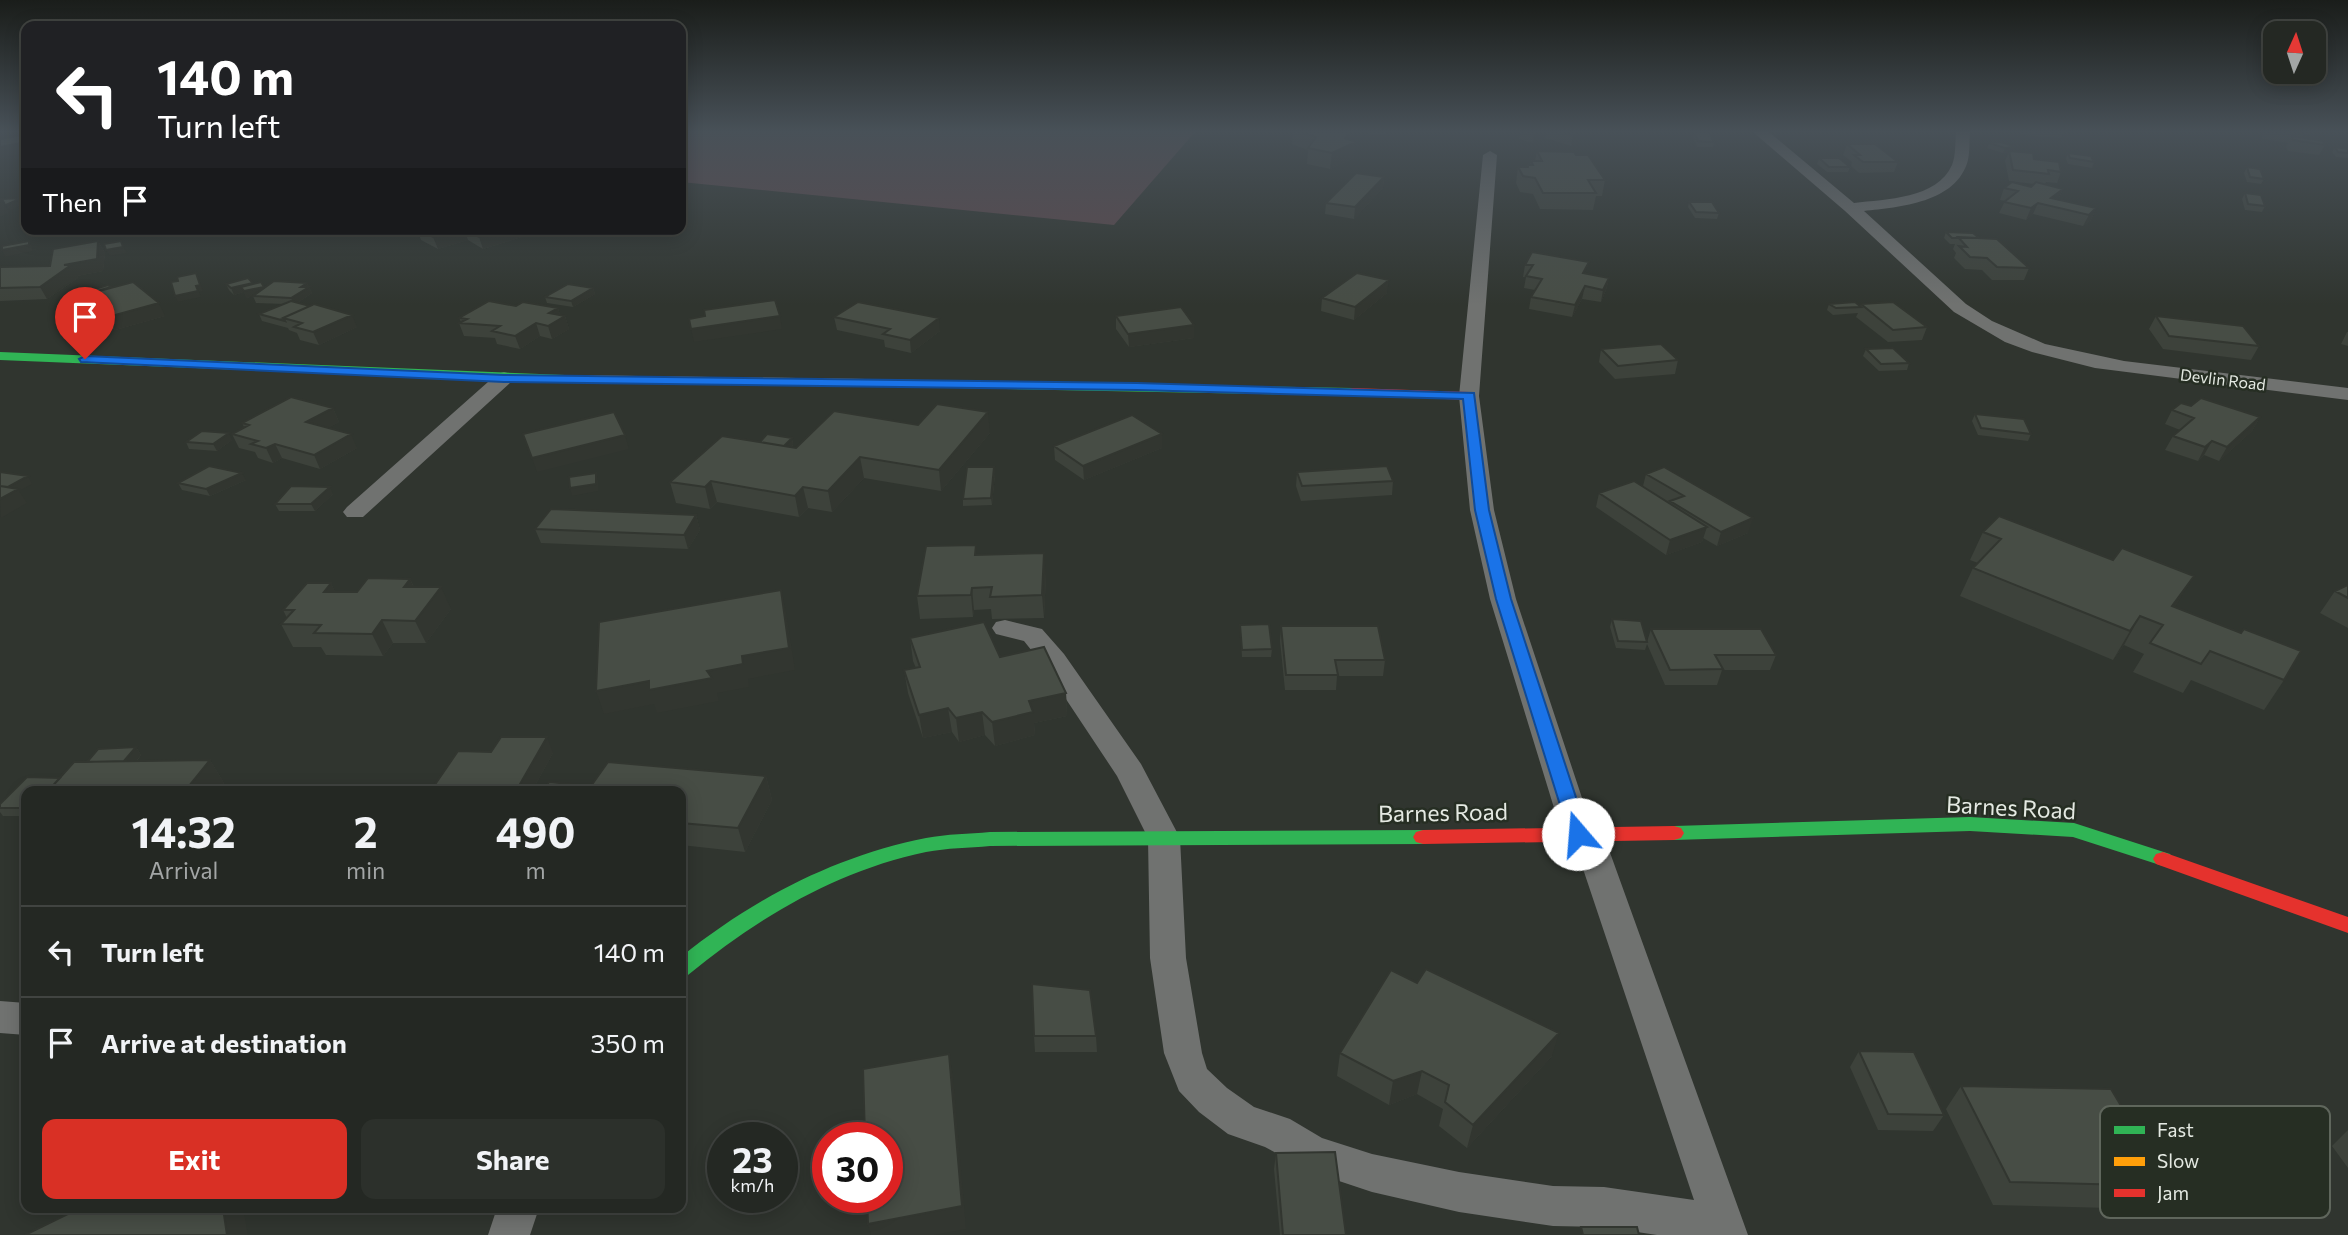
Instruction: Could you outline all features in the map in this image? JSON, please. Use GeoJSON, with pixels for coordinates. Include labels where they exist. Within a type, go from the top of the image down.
{"type":"FeatureCollection","features":[{"type":"Feature","properties":{"kind":"street"},"geometry":{"type":"LineString","coordinates":[[1489,190],[1469,396],[1482,510],[1503,599],[1583,835],[1724,1229]]}},
{"type":"Feature","properties":{"kind":"street","name":"Devlin Road"},"geometry":{"type":"LineString","coordinates":[[1829,190],[1975,319],[2032,347],[2099,363],[2348,394]]}},
{"type":"Feature","properties":{"kind":"street"},"geometry":{"type":"LineString","coordinates":[[1851,208],[1908,199],[1931,190]]}},
{"type":"Feature","properties":{"kind":"street"},"geometry":{"type":"LineString","coordinates":[[0,356],[504,379],[1137,386],[1469,396]]}},
{"type":"Feature","properties":{"kind":"street"},"geometry":{"type":"LineString","coordinates":[[355,512],[504,379]]}},
{"type":"Feature","properties":{"kind":"street"},"geometry":{"type":"LineString","coordinates":[[1005,628],[1033,635],[1054,660],[1130,772],[1164,838],[1168,958],[1183,1052],[1192,1079],[1213,1100],[1242,1121],[1276,1132],[1312,1153],[1372,1173],[1458,1192],[1553,1206],[1604,1207],[1724,1229]]}},
{"type":"Feature","properties":{"kind":"street","name":"Barnes Road"},"geometry":{"type":"LineString","coordinates":[[686,965],[737,925],[797,889],[853,866],[926,845],[990,839],[1583,835],[1970,824],[2074,830],[2348,925]]}},
{"type":"Feature","properties":{"kind":"street"},"geometry":{"type":"LineString","coordinates":[[0,1017],[21,1019]]}},
{"type":"Feature","properties":{"kind":"street"},"geometry":{"type":"LineString","coordinates":[[509,1235],[516,1213]]}},
{"type":"Feature","properties":{"kind":"shaded area"},"geometry":{"type":"Polygon","coordinates":[[[758,190],[1145,190],[1114,225],[758,190]]]}},
{"type":"Feature","properties":{"kind":"building"},"geometry":{"type":"Polygon","coordinates":[[[1339,190],[1372,190],[1355,207],[1326,203],[1339,190]]]}},
{"type":"Feature","properties":{"kind":"building"},"geometry":{"type":"Polygon","coordinates":[[[1541,190],[1594,190],[1596,193],[1543,193],[1541,190]]]}},
{"type":"Feature","properties":{"kind":"building"},"geometry":{"type":"Polygon","coordinates":[[[2012,190],[2062,190],[2051,198],[2096,208],[2089,215],[2038,203],[2031,208],[2004,202],[2018,191],[2012,190]]]}},
{"type":"Feature","properties":{"kind":"building"},"geometry":{"type":"Polygon","coordinates":[[[2245,193],[2261,195],[2265,206],[2248,204],[2245,193]]]}},
{"type":"Feature","properties":{"kind":"building"},"geometry":{"type":"Polygon","coordinates":[[[21,198],[6,205],[0,199],[21,198]]]}},
{"type":"Feature","properties":{"kind":"building"},"geometry":{"type":"Polygon","coordinates":[[[1689,202],[1712,202],[1719,213],[1696,212],[1689,202]]]}},
{"type":"Feature","properties":{"kind":"building"},"geometry":{"type":"Polygon","coordinates":[[[1946,232],[1973,233],[1979,238],[1952,238],[1946,232]]]}},
{"type":"Feature","properties":{"kind":"building"},"geometry":{"type":"Polygon","coordinates":[[[1958,237],[1997,239],[2029,268],[1997,267],[1987,258],[1970,257],[1959,246],[1967,247],[1958,237]]]}},
{"type":"Feature","properties":{"kind":"building"},"geometry":{"type":"Polygon","coordinates":[[[29,241],[29,245],[2,250],[2,246],[29,241]]]}},
{"type":"Feature","properties":{"kind":"building"},"geometry":{"type":"Polygon","coordinates":[[[98,241],[97,259],[64,265],[71,265],[40,287],[0,288],[0,267],[50,266],[53,249],[98,241]]]}},
{"type":"Feature","properties":{"kind":"building"},"geometry":{"type":"Polygon","coordinates":[[[121,241],[123,247],[106,250],[104,244],[121,241]]]}},
{"type":"Feature","properties":{"kind":"building"},"geometry":{"type":"Polygon","coordinates":[[[1532,252],[1589,262],[1583,273],[1609,278],[1603,290],[1585,286],[1575,305],[1531,297],[1542,279],[1526,276],[1533,265],[1525,265],[1532,252]]]}},
{"type":"Feature","properties":{"kind":"building"},"geometry":{"type":"Polygon","coordinates":[[[196,273],[200,285],[196,286],[198,291],[175,296],[171,282],[178,281],[177,277],[196,273]]]}},
{"type":"Feature","properties":{"kind":"building"},"geometry":{"type":"Polygon","coordinates":[[[1357,273],[1389,280],[1355,307],[1322,298],[1357,273]]]}},
{"type":"Feature","properties":{"kind":"building"},"geometry":{"type":"Polygon","coordinates":[[[248,278],[253,283],[231,288],[226,284],[248,278]]]}},
{"type":"Feature","properties":{"kind":"building"},"geometry":{"type":"Polygon","coordinates":[[[274,281],[307,283],[301,287],[309,287],[291,298],[253,296],[274,281]]]}},
{"type":"Feature","properties":{"kind":"building"},"geometry":{"type":"Polygon","coordinates":[[[133,282],[159,303],[108,317],[84,295],[133,282]]]}},
{"type":"Feature","properties":{"kind":"building"},"geometry":{"type":"Polygon","coordinates":[[[261,282],[264,287],[244,291],[241,287],[261,282]]]}},
{"type":"Feature","properties":{"kind":"building"},"geometry":{"type":"Polygon","coordinates":[[[568,284],[593,288],[571,301],[545,297],[568,284]]]}},
{"type":"Feature","properties":{"kind":"building"},"geometry":{"type":"Polygon","coordinates":[[[108,285],[111,287],[84,295],[86,299],[82,300],[75,295],[108,285]]]}},
{"type":"Feature","properties":{"kind":"building"},"geometry":{"type":"Polygon","coordinates":[[[775,300],[780,316],[691,329],[689,319],[705,316],[704,310],[775,300]]]}},
{"type":"Feature","properties":{"kind":"building"},"geometry":{"type":"Polygon","coordinates":[[[291,301],[310,306],[283,318],[285,321],[259,314],[291,301]]]}},
{"type":"Feature","properties":{"kind":"building"},"geometry":{"type":"Polygon","coordinates":[[[489,301],[516,306],[523,302],[558,308],[549,313],[565,316],[548,326],[536,323],[515,336],[492,331],[500,326],[459,323],[467,319],[459,318],[489,301]]]}},
{"type":"Feature","properties":{"kind":"building"},"geometry":{"type":"Polygon","coordinates":[[[858,302],[939,318],[910,340],[883,334],[890,329],[834,317],[858,302]]]}},
{"type":"Feature","properties":{"kind":"building"},"geometry":{"type":"Polygon","coordinates":[[[1855,302],[1861,307],[1836,308],[1829,304],[1855,302]]]}},
{"type":"Feature","properties":{"kind":"building"},"geometry":{"type":"Polygon","coordinates":[[[1893,302],[1927,327],[1893,330],[1861,304],[1893,302]]]}},
{"type":"Feature","properties":{"kind":"building"},"geometry":{"type":"Polygon","coordinates":[[[314,304],[352,315],[313,332],[294,327],[302,323],[283,318],[314,304]]]}},
{"type":"Feature","properties":{"kind":"building"},"geometry":{"type":"Polygon","coordinates":[[[1181,307],[1194,325],[1128,334],[1116,316],[1181,307]]]}},
{"type":"Feature","properties":{"kind":"building"},"geometry":{"type":"Polygon","coordinates":[[[2156,316],[2243,326],[2259,346],[2169,336],[2156,316]]]}},
{"type":"Feature","properties":{"kind":"building"},"geometry":{"type":"Polygon","coordinates":[[[1661,344],[1678,360],[1618,366],[1601,349],[1661,344]]]}},
{"type":"Feature","properties":{"kind":"building"},"geometry":{"type":"Polygon","coordinates":[[[1893,348],[1909,363],[1881,364],[1866,349],[1893,348]]]}},
{"type":"Feature","properties":{"kind":"building"},"geometry":{"type":"Polygon","coordinates":[[[291,397],[333,408],[306,422],[351,434],[314,455],[275,444],[266,448],[251,444],[258,441],[232,434],[249,425],[242,423],[291,397]]]}},
{"type":"Feature","properties":{"kind":"building"},"geometry":{"type":"Polygon","coordinates":[[[2201,398],[2260,417],[2227,447],[2212,441],[2205,447],[2173,436],[2194,418],[2172,410],[2181,403],[2191,406],[2201,398]]]}},
{"type":"Feature","properties":{"kind":"building"},"geometry":{"type":"Polygon","coordinates":[[[937,404],[988,412],[939,470],[860,457],[828,491],[803,487],[795,496],[711,481],[705,487],[670,482],[722,436],[796,448],[834,411],[918,425],[937,404]]]}},
{"type":"Feature","properties":{"kind":"building"},"geometry":{"type":"Polygon","coordinates":[[[614,412],[625,435],[532,458],[523,434],[614,412]]]}},
{"type":"Feature","properties":{"kind":"building"},"geometry":{"type":"Polygon","coordinates":[[[1975,414],[2024,419],[2031,434],[1981,428],[1975,414]]]}},
{"type":"Feature","properties":{"kind":"building"},"geometry":{"type":"Polygon","coordinates":[[[1132,415],[1162,434],[1083,466],[1054,446],[1132,415]]]}},
{"type":"Feature","properties":{"kind":"building"},"geometry":{"type":"Polygon","coordinates":[[[202,431],[229,433],[213,444],[186,442],[202,431]]]}},
{"type":"Feature","properties":{"kind":"building"},"geometry":{"type":"Polygon","coordinates":[[[767,434],[792,438],[784,446],[760,442],[767,434]]]}},
{"type":"Feature","properties":{"kind":"building"},"geometry":{"type":"Polygon","coordinates":[[[209,466],[242,473],[206,489],[178,483],[209,466]]]}},
{"type":"Feature","properties":{"kind":"building"},"geometry":{"type":"Polygon","coordinates":[[[1387,466],[1393,481],[1302,486],[1297,472],[1387,466]]]}},
{"type":"Feature","properties":{"kind":"building"},"geometry":{"type":"Polygon","coordinates":[[[967,467],[994,467],[991,498],[963,499],[967,467]]]}},
{"type":"Feature","properties":{"kind":"building"},"geometry":{"type":"Polygon","coordinates":[[[1664,467],[1753,518],[1721,532],[1670,501],[1684,496],[1646,474],[1664,467]]]}},
{"type":"Feature","properties":{"kind":"building"},"geometry":{"type":"Polygon","coordinates":[[[0,472],[28,476],[8,487],[0,486],[0,472]]]}},
{"type":"Feature","properties":{"kind":"building"},"geometry":{"type":"Polygon","coordinates":[[[596,473],[596,484],[570,488],[569,477],[596,473]]]}},
{"type":"Feature","properties":{"kind":"building"},"geometry":{"type":"Polygon","coordinates":[[[1634,481],[1707,527],[1670,540],[1599,493],[1634,481]]]}},
{"type":"Feature","properties":{"kind":"building"},"geometry":{"type":"Polygon","coordinates":[[[0,486],[18,489],[0,499],[0,486]]]}},
{"type":"Feature","properties":{"kind":"building"},"geometry":{"type":"Polygon","coordinates":[[[291,486],[330,487],[311,504],[275,504],[291,486]]]}},
{"type":"Feature","properties":{"kind":"building"},"geometry":{"type":"Polygon","coordinates":[[[551,509],[696,515],[684,535],[535,529],[551,509]]]}},
{"type":"Feature","properties":{"kind":"building"},"geometry":{"type":"Polygon","coordinates":[[[1999,516],[2113,560],[2122,548],[2194,576],[2172,606],[2241,633],[2244,629],[2301,651],[2284,680],[2210,651],[2201,664],[2150,643],[2163,625],[2140,616],[2130,631],[1973,568],[2001,539],[1983,532],[1999,516]]]}},
{"type":"Feature","properties":{"kind":"building"},"geometry":{"type":"Polygon","coordinates":[[[976,545],[975,555],[1044,553],[1042,595],[990,597],[992,587],[972,588],[971,595],[917,596],[926,546],[976,545]]]}},
{"type":"Feature","properties":{"kind":"building"},"geometry":{"type":"Polygon","coordinates":[[[368,578],[410,579],[404,587],[441,587],[415,621],[382,620],[372,634],[314,633],[321,625],[281,624],[294,610],[283,610],[307,583],[331,583],[324,592],[357,592],[368,578]]]}},
{"type":"Feature","properties":{"kind":"building"},"geometry":{"type":"Polygon","coordinates":[[[2348,585],[2348,598],[2335,591],[2348,585]]]}},
{"type":"Feature","properties":{"kind":"building"},"geometry":{"type":"Polygon","coordinates":[[[781,590],[789,648],[742,656],[743,664],[707,671],[712,678],[649,690],[649,681],[596,691],[599,622],[781,590]]]}},
{"type":"Feature","properties":{"kind":"building"},"geometry":{"type":"Polygon","coordinates":[[[1612,619],[1641,621],[1647,642],[1618,641],[1612,619]]]}},
{"type":"Feature","properties":{"kind":"building"},"geometry":{"type":"Polygon","coordinates":[[[984,622],[1000,657],[1044,647],[1066,693],[1029,701],[1033,712],[992,722],[982,712],[956,718],[948,708],[919,715],[904,670],[920,667],[910,638],[984,622]]]}},
{"type":"Feature","properties":{"kind":"building"},"geometry":{"type":"Polygon","coordinates":[[[1269,624],[1272,649],[1242,650],[1240,625],[1269,624]]]}},
{"type":"Feature","properties":{"kind":"building"},"geometry":{"type":"Polygon","coordinates":[[[1281,626],[1378,626],[1385,660],[1335,660],[1338,675],[1286,675],[1281,626]]]}},
{"type":"Feature","properties":{"kind":"building"},"geometry":{"type":"Polygon","coordinates":[[[1651,629],[1761,629],[1776,655],[1715,655],[1723,669],[1670,670],[1651,629]]]}},
{"type":"Feature","properties":{"kind":"building"},"geometry":{"type":"Polygon","coordinates":[[[501,737],[547,737],[519,786],[434,786],[458,751],[491,752],[501,737]]]}},
{"type":"Feature","properties":{"kind":"building"},"geometry":{"type":"Polygon","coordinates":[[[136,747],[124,761],[87,762],[98,749],[136,747]]]}},
{"type":"Feature","properties":{"kind":"building"},"geometry":{"type":"Polygon","coordinates":[[[210,760],[189,786],[52,786],[74,762],[210,760]]]}},
{"type":"Feature","properties":{"kind":"building"},"geometry":{"type":"Polygon","coordinates":[[[608,762],[766,776],[738,828],[686,823],[686,786],[591,786],[608,762]]]}},
{"type":"Feature","properties":{"kind":"building"},"geometry":{"type":"Polygon","coordinates":[[[27,777],[60,778],[53,786],[21,786],[21,808],[0,808],[0,804],[27,777]]]}},
{"type":"Feature","properties":{"kind":"building"},"geometry":{"type":"Polygon","coordinates":[[[549,782],[591,786],[546,786],[549,782]]]}},
{"type":"Feature","properties":{"kind":"building"},"geometry":{"type":"Polygon","coordinates":[[[1426,969],[1559,1033],[1473,1125],[1445,1102],[1449,1085],[1422,1071],[1393,1081],[1340,1053],[1391,970],[1417,983],[1426,969]]]}},
{"type":"Feature","properties":{"kind":"building"},"geometry":{"type":"Polygon","coordinates":[[[1032,984],[1090,990],[1096,1036],[1034,1036],[1032,984]]]}},
{"type":"Feature","properties":{"kind":"building"},"geometry":{"type":"Polygon","coordinates":[[[1859,1051],[1914,1052],[1944,1115],[1888,1114],[1859,1051]]]}},
{"type":"Feature","properties":{"kind":"building"},"geometry":{"type":"Polygon","coordinates":[[[949,1054],[962,1206],[868,1224],[868,1213],[903,1213],[903,1122],[865,1122],[863,1069],[949,1054]]]}},
{"type":"Feature","properties":{"kind":"building"},"geometry":{"type":"Polygon","coordinates":[[[1961,1086],[2111,1089],[2121,1106],[2100,1106],[2100,1184],[2010,1182],[1961,1086]]]}},
{"type":"Feature","properties":{"kind":"building"},"geometry":{"type":"Polygon","coordinates":[[[1335,1152],[1346,1235],[1283,1235],[1276,1153],[1335,1152]]]}},
{"type":"Feature","properties":{"kind":"building"},"geometry":{"type":"Polygon","coordinates":[[[70,1213],[224,1213],[227,1235],[25,1235],[70,1213]]]}},
{"type":"Feature","properties":{"kind":"building"},"geometry":{"type":"Polygon","coordinates":[[[1581,1227],[1637,1227],[1639,1235],[1583,1235],[1581,1227]]]}},
{"type":"Feature","properties":{"kind":"traffic: fast"},"geometry":{"type":"LineString","coordinates":[[0,356],[565,379]]}},
{"type":"Feature","properties":{"kind":"traffic: fast"},"geometry":{"type":"LineString","coordinates":[[866,383],[1353,392]]}},
{"type":"Feature","properties":{"kind":"traffic: fast"},"geometry":{"type":"LineString","coordinates":[[1674,833],[1970,824],[2074,830],[2163,859]]}},
{"type":"Feature","properties":{"kind":"traffic: fast"},"geometry":{"type":"LineString","coordinates":[[686,965],[736,927],[795,891],[858,864],[926,845],[990,839],[1423,837]]}},
{"type":"Feature","properties":{"kind":"traffic: slow"},"geometry":{"type":"LineString","coordinates":[[565,379],[866,383]]}},
{"type":"Feature","properties":{"kind":"traffic: jam"},"geometry":{"type":"LineString","coordinates":[[1353,392],[1469,396]]}},
{"type":"Feature","properties":{"kind":"traffic: jam"},"geometry":{"type":"LineString","coordinates":[[1423,837],[1674,833]]}},
{"type":"Feature","properties":{"kind":"traffic: jam"},"geometry":{"type":"LineString","coordinates":[[2163,859],[2348,925]]}},
{"type":"Feature","properties":{"kind":"route"},"geometry":{"type":"LineString","coordinates":[[85,359],[504,379],[1137,386],[1469,396],[1482,510],[1503,599],[1578,834]]}}]}
